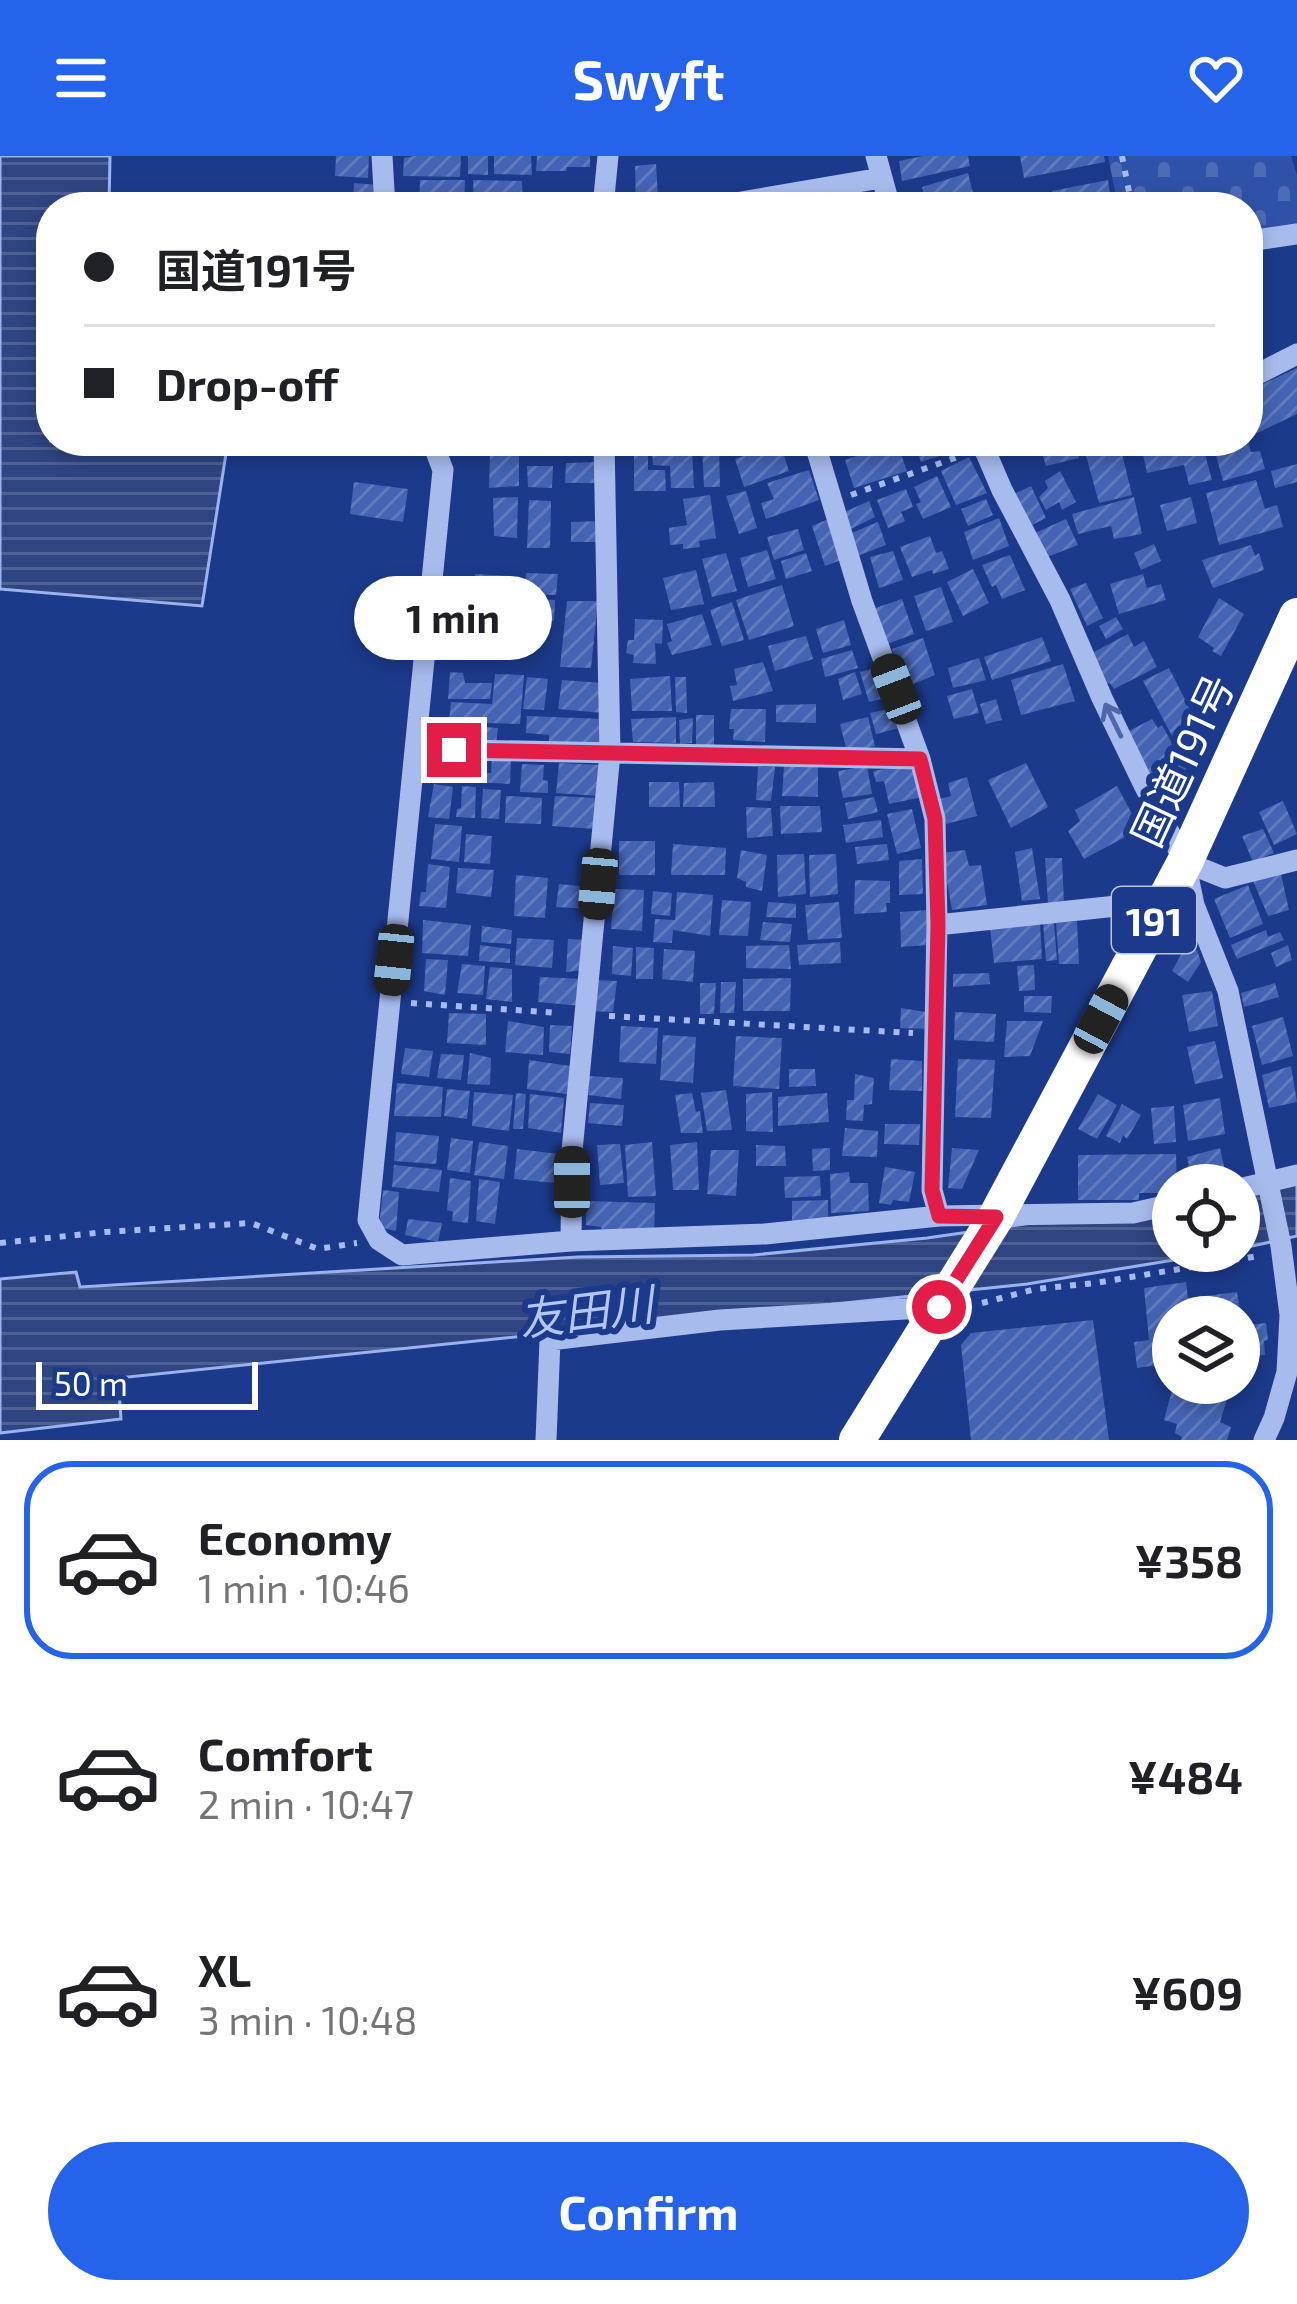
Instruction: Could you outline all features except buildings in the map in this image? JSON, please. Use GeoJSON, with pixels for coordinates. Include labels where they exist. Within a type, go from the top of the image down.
{"type":"FeatureCollection","features":[{"type":"Feature","properties":{"kind":"highway","name":"国道191号"},"geometry":{"type":"LineString","coordinates":[[857,1440],[996,1217],[1185,862],[1297,616]]}},
{"type":"Feature","properties":{"kind":"street"},"geometry":{"type":"LineString","coordinates":[[382,156],[384,192]]}},
{"type":"Feature","properties":{"kind":"street"},"geometry":{"type":"LineString","coordinates":[[604,192],[608,156]]}},
{"type":"Feature","properties":{"kind":"street"},"geometry":{"type":"LineString","coordinates":[[798,192],[878,167]]}},
{"type":"Feature","properties":{"kind":"street"},"geometry":{"type":"LineString","coordinates":[[1263,239],[1297,234]]}},
{"type":"Feature","properties":{"kind":"street"},"geometry":{"type":"LineString","coordinates":[[1263,371],[1297,354]]}},
{"type":"Feature","properties":{"kind":"street"},"geometry":{"type":"LineString","coordinates":[[438,456],[443,470],[368,1220],[379,1240],[403,1255],[571,1241],[765,1234],[939,1216],[1133,1213],[1152,1209]]}},
{"type":"Feature","properties":{"kind":"street"},"geometry":{"type":"LineString","coordinates":[[571,1241],[572,1151],[610,753],[604,456]]}},
{"type":"Feature","properties":{"kind":"street"},"geometry":{"type":"LineString","coordinates":[[818,456],[862,602],[920,759],[935,819],[938,925],[932,1190],[939,1216]]}},
{"type":"Feature","properties":{"kind":"street"},"geometry":{"type":"LineString","coordinates":[[987,456],[1185,862],[1194,905],[1228,991],[1290,1315],[1287,1372],[1264,1440]]}},
{"type":"Feature","properties":{"kind":"street"},"geometry":{"type":"LineString","coordinates":[[416,749],[920,759]]}},
{"type":"Feature","properties":{"kind":"street"},"geometry":{"type":"LineString","coordinates":[[1185,862],[1225,878],[1297,860]]}},
{"type":"Feature","properties":{"kind":"street"},"geometry":{"type":"LineString","coordinates":[[938,925],[1164,901]]}},
{"type":"Feature","properties":{"kind":"street"},"geometry":{"type":"LineString","coordinates":[[1260,1184],[1297,1175]]}},
{"type":"Feature","properties":{"kind":"street"},"geometry":{"type":"LineString","coordinates":[[546,1440],[550,1340],[720,1321],[939,1307]]}},
{"type":"Feature","properties":{"kind":"street"},"geometry":{"type":"LineString","coordinates":[[1274,1418],[1284,1440]]}},
{"type":"Feature","properties":{"kind":"path"},"geometry":{"type":"LineString","coordinates":[[1122,156],[1129,192]]}},
{"type":"Feature","properties":{"kind":"path"},"geometry":{"type":"LineString","coordinates":[[830,502],[951,456]]}},
{"type":"Feature","properties":{"kind":"path"},"geometry":{"type":"LineString","coordinates":[[390,1002],[935,1034]]}},
{"type":"Feature","properties":{"kind":"path"},"geometry":{"type":"LineString","coordinates":[[0,1243],[251,1223],[318,1249],[379,1240]]}},
{"type":"Feature","properties":{"kind":"path"},"geometry":{"type":"LineString","coordinates":[[980,1304],[1036,1289],[1281,1249]]}},
{"type":"Feature","properties":{"kind":"green space"},"geometry":{"type":"Polygon","coordinates":[[[1108,156],[1291,156],[1297,175],[1297,224],[1263,230],[1263,192],[1115,192],[1108,156]]]}},
{"type":"Feature","properties":{"kind":"water"},"geometry":{"type":"Polygon","coordinates":[[[0,156],[110,156],[109,192],[36,192],[36,456],[226,456],[202,606],[0,589],[0,156]]]}},
{"type":"Feature","properties":{"kind":"water"},"geometry":{"type":"Polygon","coordinates":[[[1297,1182],[1297,1236],[1260,1244],[1260,1190],[1297,1182]]]}},
{"type":"Feature","properties":{"kind":"water","name":"友田川"},"geometry":{"type":"Polygon","coordinates":[[[1152,1206],[1152,1264],[1027,1284],[118,1378],[121,1419],[0,1433],[0,1279],[76,1272],[80,1287],[578,1257],[753,1255],[927,1238],[1152,1206]]]}},
{"type":"Feature","properties":{"kind":"route"},"geometry":{"type":"LineString","coordinates":[[454,750],[920,759],[935,819],[938,925],[932,1190],[939,1216],[996,1217],[939,1307]]}}]}
